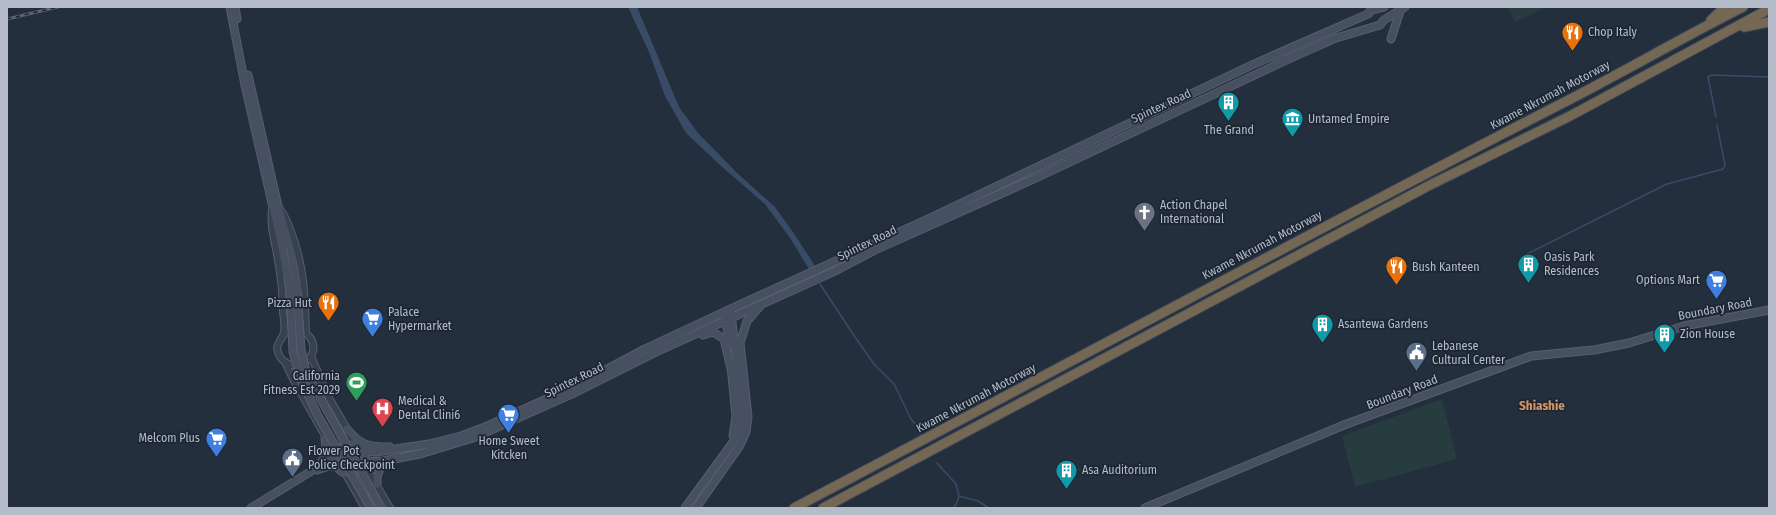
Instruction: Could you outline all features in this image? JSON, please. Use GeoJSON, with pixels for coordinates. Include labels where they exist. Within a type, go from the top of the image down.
{"type":"FeatureCollection","features":[{"type":"Feature","properties":{"kind":"highway"},"geometry":{"type":"LineString","coordinates":[[1704,27],[1725,7]]}},
{"type":"Feature","properties":{"kind":"highway","name":"Kwame Nkrumah Motorway"},"geometry":{"type":"LineString","coordinates":[[794,508],[1313,232],[1743,7]]}},
{"type":"Feature","properties":{"kind":"highway"},"geometry":{"type":"LineString","coordinates":[[823,508],[1430,185],[1552,125],[1769,9]]}},
{"type":"Feature","properties":{"kind":"highway"},"geometry":{"type":"LineString","coordinates":[[1722,35],[1752,25],[1769,22]]}},
{"type":"Feature","properties":{"kind":"main road"},"geometry":{"type":"LineString","coordinates":[[230,7],[245,84],[275,206],[291,251],[293,289],[293,352],[301,380],[315,410],[371,508]]}},
{"type":"Feature","properties":{"kind":"main road"},"geometry":{"type":"LineString","coordinates":[[235,7],[275,206]]}},
{"type":"Feature","properties":{"kind":"main road","name":"Spintex Road"},"geometry":{"type":"LineString","coordinates":[[362,451],[376,452],[406,448],[455,438],[485,426],[576,385],[645,349],[727,310],[928,219],[1254,64],[1368,14],[1371,10],[1381,8],[1384,20]]}},
{"type":"Feature","properties":{"kind":"main road"},"geometry":{"type":"LineString","coordinates":[[1391,39],[1403,8]]}},
{"type":"Feature","properties":{"kind":"main road","name":"Spintex Road"},"geometry":{"type":"LineString","coordinates":[[364,463],[420,454],[473,438],[572,394],[729,318],[1293,57],[1336,38],[1380,25],[1384,20],[1403,8]]}},
{"type":"Feature","properties":{"kind":"main road"},"geometry":{"type":"LineString","coordinates":[[1368,14],[1368,21],[1374,26]]}},
{"type":"Feature","properties":{"kind":"main road"},"geometry":{"type":"LineString","coordinates":[[293,289],[301,350],[306,372],[381,508]]}},
{"type":"Feature","properties":{"kind":"main road"},"geometry":{"type":"LineString","coordinates":[[696,508],[739,447],[746,432],[748,417],[740,343],[747,322],[763,303]]}},
{"type":"Feature","properties":{"kind":"main road"},"geometry":{"type":"LineString","coordinates":[[685,508],[739,433],[742,418],[727,310]]}},
{"type":"Feature","properties":{"kind":"main road","name":"Boundary Road"},"geometry":{"type":"LineString","coordinates":[[1146,508],[1344,425],[1531,356],[1594,350],[1634,341],[1684,326],[1769,310]]}},
{"type":"Feature","properties":{"kind":"main road"},"geometry":{"type":"LineString","coordinates":[[729,318],[732,362],[731,369]]}},
{"type":"Feature","properties":{"kind":"main road"},"geometry":{"type":"LineString","coordinates":[[621,369],[640,364],[709,332],[714,332],[724,339],[731,369],[736,416],[735,432],[729,448]]}},
{"type":"Feature","properties":{"kind":"main road"},"geometry":{"type":"LineString","coordinates":[[347,429],[354,437],[367,446],[406,448]]}},
{"type":"Feature","properties":{"kind":"main road"},"geometry":{"type":"LineString","coordinates":[[321,464],[326,448],[325,438]]}},
{"type":"Feature","properties":{"kind":"main road"},"geometry":{"type":"LineString","coordinates":[[251,508],[336,456],[342,446],[353,445],[362,451],[364,463],[356,472],[344,473],[338,467],[336,456]]}},
{"type":"Feature","properties":{"kind":"main road"},"geometry":{"type":"LineString","coordinates":[[378,484],[377,476],[383,461]]}},
{"type":"Feature","properties":{"kind":"main road"},"geometry":{"type":"LineString","coordinates":[[302,476],[329,466],[338,467]]}},
{"type":"Feature","properties":{"kind":"main road"},"geometry":{"type":"LineString","coordinates":[[709,476],[720,473]]}},
{"type":"Feature","properties":{"kind":"street"},"geometry":{"type":"LineString","coordinates":[[275,206],[284,214],[297,245],[303,271],[306,333],[313,344],[311,356],[329,398],[347,429],[353,445]]}},
{"type":"Feature","properties":{"kind":"street"},"geometry":{"type":"LineString","coordinates":[[275,206],[272,226],[282,292],[284,334]]}},
{"type":"Feature","properties":{"kind":"street"},"geometry":{"type":"LineString","coordinates":[[306,333],[294,330],[284,334],[279,340],[277,347],[280,357],[285,362],[292,379],[336,456]]}},
{"type":"Feature","properties":{"kind":"street"},"geometry":{"type":"LineString","coordinates":[[285,362],[297,365],[305,362],[311,356]]}},
{"type":"Feature","properties":{"kind":"street"},"geometry":{"type":"LineString","coordinates":[[364,463],[378,484],[390,508]]}},
{"type":"Feature","properties":{"kind":"street"},"geometry":{"type":"LineString","coordinates":[[344,473],[365,508]]}},
{"type":"Feature","properties":{"kind":"green space"},"geometry":{"type":"Polygon","coordinates":[[[1508,7],[1547,7],[1515,22],[1508,7]]]}},
{"type":"Feature","properties":{"kind":"green space"},"geometry":{"type":"Polygon","coordinates":[[[1442,399],[1457,459],[1355,487],[1342,436],[1442,399]]]}},
{"type":"Feature","properties":{"kind":"water"},"geometry":{"type":"Polygon","coordinates":[[[628,7],[637,7],[679,107],[698,133],[737,173],[775,207],[815,266],[809,269],[790,238],[765,204],[686,133],[665,96],[649,52],[628,7]]]}},
{"type":"Feature","properties":{"kind":"waterway"},"geometry":{"type":"LineString","coordinates":[[1716,117],[1708,77],[1712,75],[1769,77]]}},
{"type":"Feature","properties":{"kind":"waterway"},"geometry":{"type":"LineString","coordinates":[[1521,257],[1667,184],[1723,169],[1725,165],[1717,125]]}},
{"type":"Feature","properties":{"kind":"waterway"},"geometry":{"type":"LineString","coordinates":[[820,284],[874,364],[894,384],[911,419],[918,427],[921,436]]}},
{"type":"Feature","properties":{"kind":"waterway"},"geometry":{"type":"LineString","coordinates":[[937,463],[956,484],[959,496],[978,501],[989,508]]}},
{"type":"Feature","properties":{"kind":"waterway"},"geometry":{"type":"LineString","coordinates":[[953,508],[956,505],[959,496]]}},
{"type":"Feature","properties":{"kind":"railway"},"geometry":{"type":"LineString","coordinates":[[7,19],[58,7]]}},
{"type":"Feature","properties":{"kind":"place","name":"Chop Italy"},"geometry":{"type":"Point","coordinates":[1572,52]}},
{"type":"Feature","properties":{"kind":"place","name":"The Grand"},"geometry":{"type":"Point","coordinates":[1229,122]}},
{"type":"Feature","properties":{"kind":"place","name":"Untamed Empire"},"geometry":{"type":"Point","coordinates":[1292,138]}},
{"type":"Feature","properties":{"kind":"place","name":"Action Chapel International"},"geometry":{"type":"Point","coordinates":[1145,232]}},
{"type":"Feature","properties":{"kind":"place","name":"Oasis Park Residences"},"geometry":{"type":"Point","coordinates":[1528,284]}},
{"type":"Feature","properties":{"kind":"place","name":"Bush Kanteen"},"geometry":{"type":"Point","coordinates":[1396,286]}},
{"type":"Feature","properties":{"kind":"place","name":"Options Mart"},"geometry":{"type":"Point","coordinates":[1716,300]}},
{"type":"Feature","properties":{"kind":"place","name":"Pizza Hut"},"geometry":{"type":"Point","coordinates":[328,322]}},
{"type":"Feature","properties":{"kind":"place","name":"Palace Hypermarket"},"geometry":{"type":"Point","coordinates":[373,338]}},
{"type":"Feature","properties":{"kind":"place","name":"Asantewa Gardens"},"geometry":{"type":"Point","coordinates":[1322,344]}},
{"type":"Feature","properties":{"kind":"place","name":"Zion House"},"geometry":{"type":"Point","coordinates":[1664,354]}},
{"type":"Feature","properties":{"kind":"place","name":"Lebanese Cultural Center"},"geometry":{"type":"Point","coordinates":[1416,372]}},
{"type":"Feature","properties":{"kind":"place","name":"California Fitness Est 2029"},"geometry":{"type":"Point","coordinates":[356,402]}},
{"type":"Feature","properties":{"kind":"place","name":"Medical & Dental Clini6"},"geometry":{"type":"Point","coordinates":[383,428]}},
{"type":"Feature","properties":{"kind":"place","name":"Home Sweet Kitcken"},"geometry":{"type":"Point","coordinates":[509,434]}},
{"type":"Feature","properties":{"kind":"place","name":"Melcom Plus"},"geometry":{"type":"Point","coordinates":[216,458]}},
{"type":"Feature","properties":{"kind":"place","name":"Flower Pot Police Checkpoint"},"geometry":{"type":"Point","coordinates":[292,478]}},
{"type":"Feature","properties":{"kind":"place","name":"Asa Auditorium"},"geometry":{"type":"Point","coordinates":[1066,490]}},
{"type":"Feature","properties":{"kind":"district","name":"Shiashie"},"geometry":{"type":"Point","coordinates":[1542,405]}}]}
